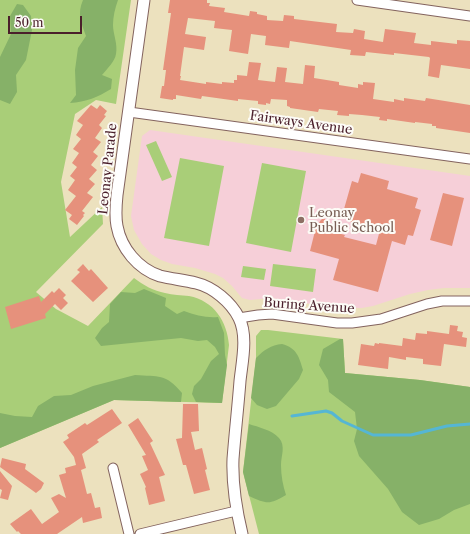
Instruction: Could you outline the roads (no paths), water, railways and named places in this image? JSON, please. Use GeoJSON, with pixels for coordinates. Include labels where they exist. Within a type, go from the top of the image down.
{"type":"FeatureCollection","features":[{"type":"Feature","properties":{"kind":"street","name":"Leonay Parade"},"geometry":{"type":"LineString","coordinates":[[144,0],[116,209],[117,226],[123,243],[136,262],[146,270],[159,276],[197,283],[207,287],[223,298],[239,318],[242,328],[243,352],[233,460],[233,485],[236,511],[242,534]]}},
{"type":"Feature","properties":{"kind":"street"},"geometry":{"type":"LineString","coordinates":[[357,0],[470,16]]}},
{"type":"Feature","properties":{"kind":"street","name":"Fairways Avenue"},"geometry":{"type":"LineString","coordinates":[[129,112],[470,159]]}},
{"type":"Feature","properties":{"kind":"street","name":"Buring Avenue"},"geometry":{"type":"LineString","coordinates":[[239,318],[258,314],[272,314],[352,323],[381,319],[426,304],[442,301],[470,302]]}},
{"type":"Feature","properties":{"kind":"street"},"geometry":{"type":"LineString","coordinates":[[113,468],[128,534]]}},
{"type":"Feature","properties":{"kind":"street"},"geometry":{"type":"LineString","coordinates":[[140,534],[236,511]]}},
{"type":"Feature","properties":{"kind":"waterway"},"geometry":{"type":"LineString","coordinates":[[292,416],[326,411],[332,413],[342,421],[373,435],[411,435],[447,426],[470,424]]}},
{"type":"Feature","properties":{"kind":"place","name":"Leonay Public School"},"geometry":{"type":"Point","coordinates":[301,220]}}]}
